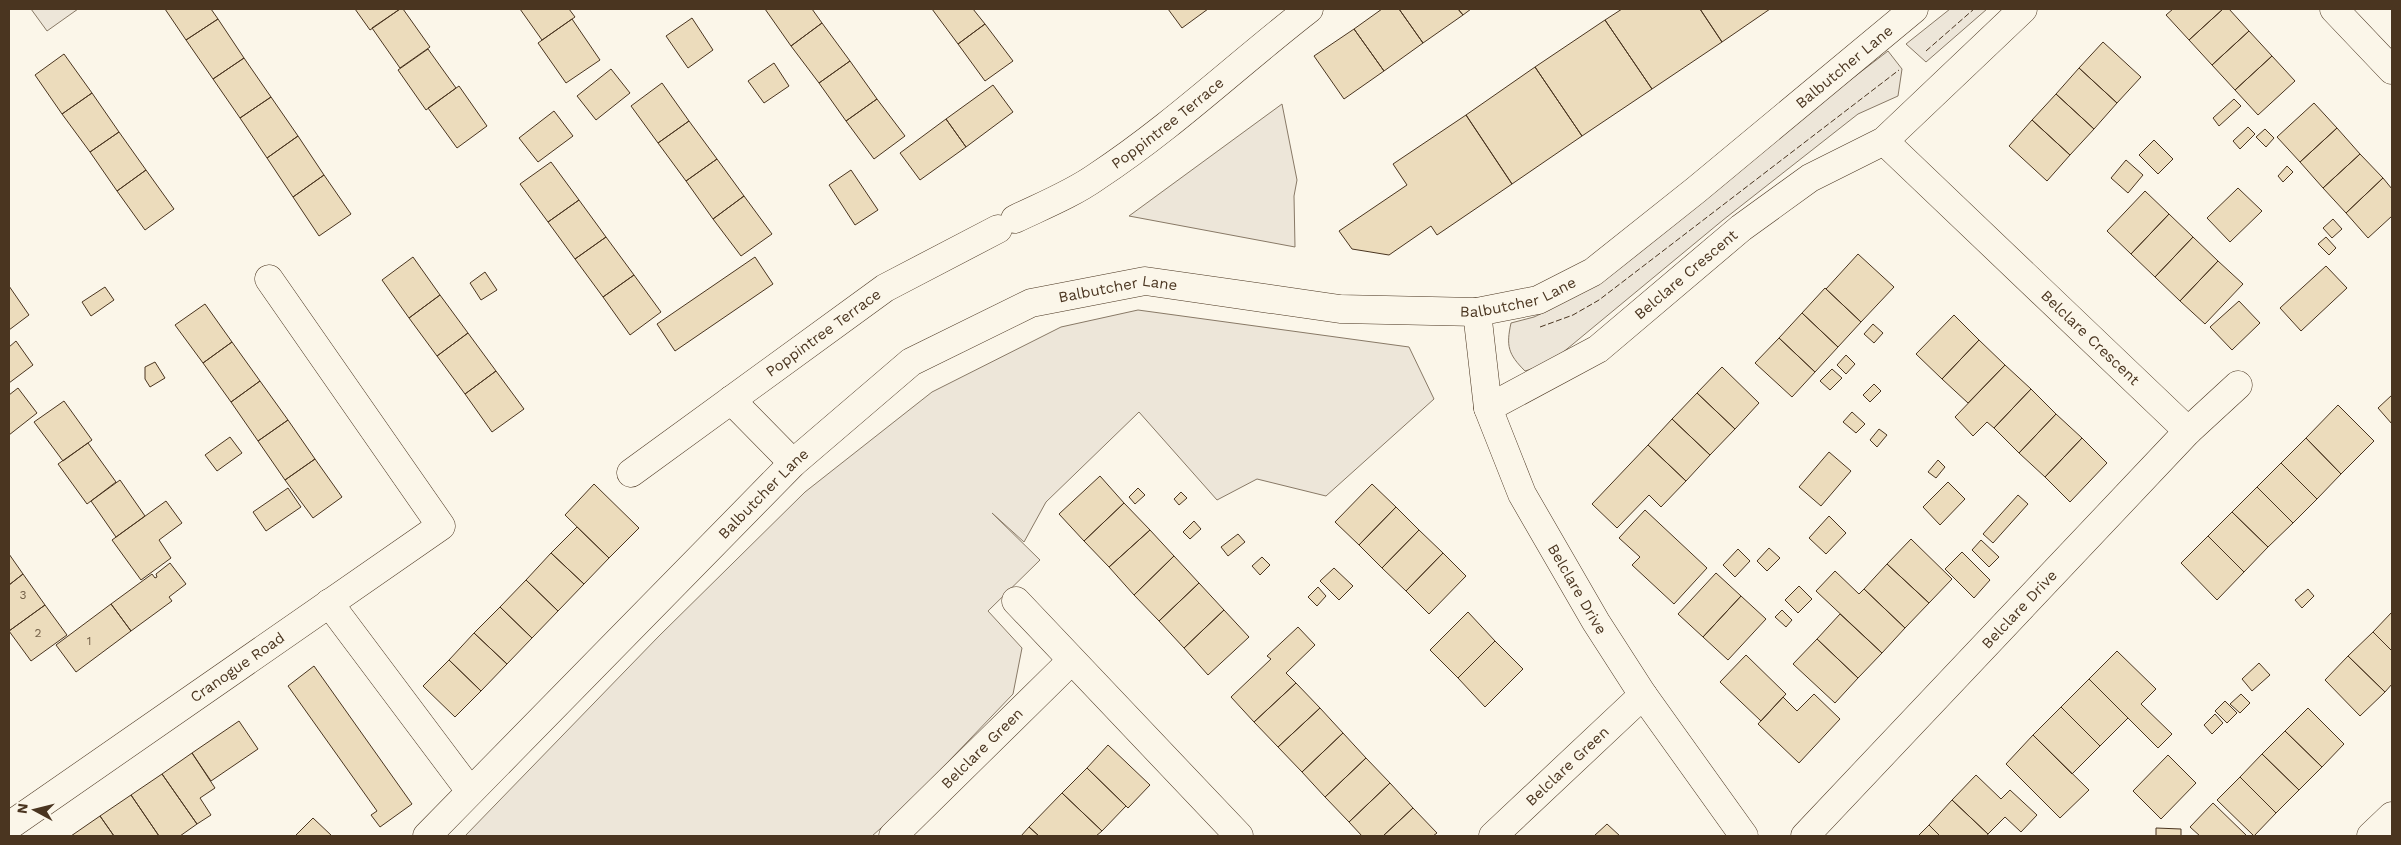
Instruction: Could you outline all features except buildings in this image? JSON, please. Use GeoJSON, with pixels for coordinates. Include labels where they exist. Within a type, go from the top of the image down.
{"type":"FeatureCollection","features":[{"type":"Feature","properties":{"kind":"street","name":"Poppintree Terrace"},"geometry":{"type":"LineString","coordinates":[[631,473],[885,288],[1094,178],[1148,141],[1262,45],[1309,9]]}},
{"type":"Feature","properties":{"kind":"street","name":"Balbutcher Lane"},"geometry":{"type":"LineString","coordinates":[[427,836],[793,464],[911,362],[1031,303],[1144,281],[1340,309],[1477,312],[1538,300],[1593,272],[1703,184],[1914,9]]}},
{"type":"Feature","properties":{"kind":"street","name":"Belclare Crescent"},"geometry":{"type":"LineString","coordinates":[[1488,408],[1598,349],[1741,228],[1810,178],[1884,140],[2023,9]]}},
{"type":"Feature","properties":{"kind":"street"},"geometry":{"type":"LineString","coordinates":[[2334,9],[2392,70]]}},
{"type":"Feature","properties":{"kind":"street","name":"Belclare Crescent"},"geometry":{"type":"LineString","coordinates":[[1884,140],[2188,431]]}},
{"type":"Feature","properties":{"kind":"street","name":"Cranogue Road"},"geometry":{"type":"LineString","coordinates":[[9,826],[441,526],[268,279]]}},
{"type":"Feature","properties":{"kind":"street","name":"Belclare Drive"},"geometry":{"type":"LineString","coordinates":[[1477,312],[1488,408],[1522,494],[1596,622],[1643,695],[1744,836]]}},
{"type":"Feature","properties":{"kind":"street","name":"Belclare Drive"},"geometry":{"type":"LineString","coordinates":[[1805,836],[2188,431],[2238,385]]}},
{"type":"Feature","properties":{"kind":"street"},"geometry":{"type":"LineString","coordinates":[[731,400],[793,464]]}},
{"type":"Feature","properties":{"kind":"street"},"geometry":{"type":"LineString","coordinates":[[1016,601],[1238,836]]}},
{"type":"Feature","properties":{"kind":"street"},"geometry":{"type":"LineString","coordinates":[[329,603],[470,791]]}},
{"type":"Feature","properties":{"kind":"street","name":"Belclare Green"},"geometry":{"type":"LineString","coordinates":[[893,836],[1010,718],[1071,661]]}},
{"type":"Feature","properties":{"kind":"street","name":"Belclare Green"},"geometry":{"type":"LineString","coordinates":[[1493,836],[1643,695]]}},
{"type":"Feature","properties":{"kind":"street"},"geometry":{"type":"LineString","coordinates":[[2371,836],[2392,816]]}},
{"type":"Feature","properties":{"kind":"shaded area"},"geometry":{"type":"Polygon","coordinates":[[[31,9],[78,9],[47,31],[31,9]]]}},
{"type":"Feature","properties":{"kind":"shaded area"},"geometry":{"type":"Polygon","coordinates":[[[1950,9],[1987,9],[1926,62],[1906,44],[1950,9]]]}},
{"type":"Feature","properties":{"kind":"shaded area"},"geometry":{"type":"Polygon","coordinates":[[[1888,51],[1902,69],[1898,96],[1858,114],[1723,220],[1550,363],[1525,371],[1519,365],[1512,354],[1509,344],[1511,323],[1534,317],[1551,309],[1888,51]]]}},
{"type":"Feature","properties":{"kind":"shaded area"},"geometry":{"type":"Polygon","coordinates":[[[1282,104],[1297,180],[1294,196],[1295,247],[1129,216],[1282,104]]]}},
{"type":"Feature","properties":{"kind":"shaded area"},"geometry":{"type":"Polygon","coordinates":[[[1138,310],[1409,347],[1434,399],[1326,496],[1257,479],[1217,500],[1139,412],[1046,502],[1024,542],[992,513],[1040,560],[988,611],[1022,648],[1013,694],[906,806],[872,836],[465,836],[659,636],[805,492],[932,392],[1061,327],[1138,310]]]}},
{"type":"Feature","properties":{"kind":"fence"},"geometry":{"type":"LineString","coordinates":[[1926,51],[1974,9]]}},
{"type":"Feature","properties":{"kind":"fence"},"geometry":{"type":"LineString","coordinates":[[1540,327],[1573,315],[1599,300],[1899,70]]}}]}
